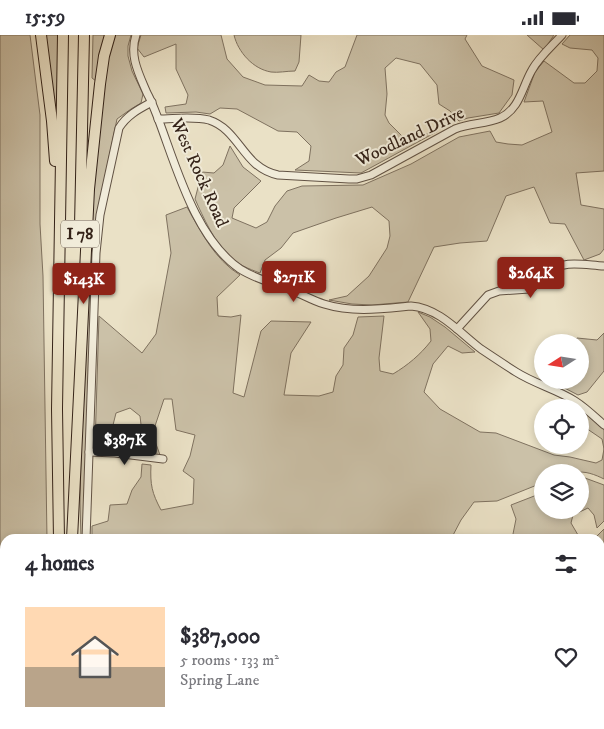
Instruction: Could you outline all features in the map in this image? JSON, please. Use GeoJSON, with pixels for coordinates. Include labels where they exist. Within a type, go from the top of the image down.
{"type":"FeatureCollection","features":[{"type":"Feature","properties":{"kind":"highway"},"geometry":{"type":"LineString","coordinates":[[41,35],[52,121],[56,183],[57,409]]}},
{"type":"Feature","properties":{"kind":"highway","name":"I 78"},"geometry":{"type":"LineString","coordinates":[[59,534],[57,409],[63,35]]}},
{"type":"Feature","properties":{"kind":"highway","name":"I 78"},"geometry":{"type":"LineString","coordinates":[[72,534],[84,35]]}},
{"type":"Feature","properties":{"kind":"highway"},"geometry":{"type":"LineString","coordinates":[[76,433],[89,189],[100,84],[104,56],[110,35]]}},
{"type":"Feature","properties":{"kind":"street","name":"West Rock Road"},"geometry":{"type":"LineString","coordinates":[[136,35],[133,48],[134,62],[152,102],[183,185],[197,216],[214,244],[228,260],[260,279],[330,305],[366,310],[418,307],[432,311],[481,349],[519,374],[574,400],[604,425]]}},
{"type":"Feature","properties":{"kind":"street","name":"Woodland Drive"},"geometry":{"type":"LineString","coordinates":[[158,119],[200,119],[216,123],[227,131],[259,168],[271,174],[357,179],[370,175],[455,129],[506,115],[517,104],[531,71],[562,35]]}},
{"type":"Feature","properties":{"kind":"street"},"geometry":{"type":"LineString","coordinates":[[86,534],[96,253],[100,215],[120,128],[131,113],[152,102]]}},
{"type":"Feature","properties":{"kind":"street"},"geometry":{"type":"LineString","coordinates":[[457,329],[484,298],[494,292],[529,289],[552,269],[567,264],[604,266]]}},
{"type":"Feature","properties":{"kind":"street"},"geometry":{"type":"LineString","coordinates":[[89,452],[163,459]]}},
{"type":"Feature","properties":{"kind":"shaded area"},"geometry":{"type":"Polygon","coordinates":[[[0,35],[30,35],[40,115],[40,224],[43,276],[47,534],[0,534],[0,35]]]}},
{"type":"Feature","properties":{"kind":"shaded area"},"geometry":{"type":"Polygon","coordinates":[[[45,35],[61,35],[57,135],[45,35]]]}},
{"type":"Feature","properties":{"kind":"shaded area"},"geometry":{"type":"Polygon","coordinates":[[[93,35],[106,35],[96,81],[92,78],[93,35]]]}},
{"type":"Feature","properties":{"kind":"shaded area"},"geometry":{"type":"Polygon","coordinates":[[[115,35],[131,35],[128,56],[132,71],[143,94],[141,103],[117,119],[95,224],[84,534],[81,534],[85,332],[89,292],[91,219],[105,69],[115,35]]]}},
{"type":"Feature","properties":{"kind":"shaded area"},"geometry":{"type":"Polygon","coordinates":[[[141,35],[221,35],[227,59],[243,77],[265,85],[302,86],[309,75],[319,81],[329,82],[336,72],[345,67],[357,35],[467,35],[465,39],[482,66],[514,80],[512,95],[499,113],[459,121],[450,111],[439,104],[437,85],[420,64],[396,58],[385,68],[387,94],[385,115],[389,123],[405,139],[438,131],[361,173],[295,170],[309,161],[311,146],[297,132],[278,131],[237,109],[220,108],[210,114],[196,112],[166,113],[165,107],[186,104],[188,95],[176,69],[176,44],[144,57],[137,48],[141,35]]]}},
{"type":"Feature","properties":{"kind":"shaded area"},"geometry":{"type":"Polygon","coordinates":[[[234,35],[301,35],[299,62],[295,71],[271,72],[258,67],[247,59],[239,48],[234,35]]]}},
{"type":"Feature","properties":{"kind":"shaded area"},"geometry":{"type":"Polygon","coordinates":[[[527,35],[554,35],[544,50],[527,35]]]}},
{"type":"Feature","properties":{"kind":"shaded area"},"geometry":{"type":"Polygon","coordinates":[[[570,35],[604,35],[604,171],[576,173],[581,205],[604,209],[604,249],[600,254],[584,260],[565,224],[550,223],[534,187],[506,196],[487,241],[434,247],[408,302],[372,305],[329,300],[347,296],[369,276],[387,248],[390,236],[389,221],[372,207],[293,233],[281,248],[265,260],[260,273],[232,259],[214,237],[195,199],[202,172],[214,173],[223,165],[230,146],[243,167],[261,181],[234,208],[232,218],[256,228],[267,222],[275,206],[287,191],[302,186],[363,185],[411,164],[459,137],[490,131],[496,142],[522,145],[552,132],[543,101],[524,102],[535,72],[544,61],[574,83],[585,83],[597,71],[598,58],[592,50],[570,48],[562,44],[570,35]]]}},
{"type":"Feature","properties":{"kind":"shaded area"},"geometry":{"type":"Polygon","coordinates":[[[187,207],[203,236],[223,262],[240,275],[217,297],[218,316],[231,317],[241,315],[233,393],[244,397],[261,331],[271,321],[311,322],[291,353],[284,395],[319,396],[333,392],[336,376],[343,365],[344,348],[353,335],[358,317],[384,316],[379,358],[380,371],[393,374],[414,359],[431,341],[430,329],[418,312],[445,327],[475,352],[462,353],[448,346],[433,364],[424,392],[440,409],[480,432],[496,433],[534,447],[534,454],[551,454],[596,463],[602,460],[604,449],[604,479],[589,474],[589,464],[534,464],[534,486],[497,501],[474,502],[454,534],[92,534],[92,526],[108,521],[110,505],[127,504],[132,490],[141,477],[142,464],[151,465],[152,489],[161,510],[193,504],[194,479],[183,471],[190,456],[195,435],[176,430],[172,399],[164,399],[152,433],[160,455],[135,452],[135,440],[142,433],[140,416],[130,408],[116,413],[112,429],[116,448],[95,446],[99,316],[142,353],[156,334],[171,253],[166,215],[187,207]]]}},
{"type":"Feature","properties":{"kind":"shaded area"},"geometry":{"type":"Polygon","coordinates":[[[604,333],[604,371],[587,392],[578,395],[566,389],[589,389],[589,339],[597,340],[604,333]]]}},
{"type":"Feature","properties":{"kind":"shaded area"},"geometry":{"type":"Polygon","coordinates":[[[589,416],[604,430],[604,449],[602,439],[589,430],[589,416]]]}},
{"type":"Feature","properties":{"kind":"shaded area"},"geometry":{"type":"Polygon","coordinates":[[[589,479],[604,485],[604,521],[597,528],[594,515],[589,509],[589,479]]]}},
{"type":"Feature","properties":{"kind":"shaded area"},"geometry":{"type":"Polygon","coordinates":[[[534,496],[534,519],[572,519],[571,523],[577,534],[513,534],[516,519],[511,505],[534,496]]]}}]}
